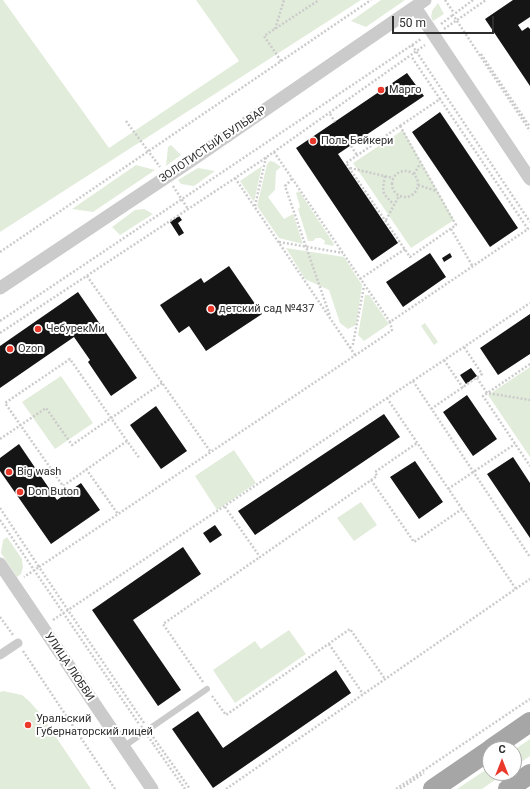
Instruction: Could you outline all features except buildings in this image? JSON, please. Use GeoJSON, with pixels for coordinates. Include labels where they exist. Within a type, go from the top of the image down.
{"type":"FeatureCollection","features":[{"type":"Feature","properties":{"kind":"main road"},"geometry":{"type":"LineString","coordinates":[[503,741],[530,722]]}},
{"type":"Feature","properties":{"kind":"main road"},"geometry":{"type":"LineString","coordinates":[[433,789],[482,755]]}},
{"type":"Feature","properties":{"kind":"main road"},"geometry":{"type":"LineString","coordinates":[[508,789],[530,774]]}},
{"type":"Feature","properties":{"kind":"street"},"geometry":{"type":"LineString","coordinates":[[420,4],[433,35],[530,178]]}},
{"type":"Feature","properties":{"kind":"street","name":"ЗОЛОТИСТЫЙ БУЛЬВАР"},"geometry":{"type":"LineString","coordinates":[[0,288],[167,177],[420,4]]}},
{"type":"Feature","properties":{"kind":"street","name":"УЛИЦА ЛЮБВИ"},"geometry":{"type":"LineString","coordinates":[[0,564],[152,789]]}},
{"type":"Feature","properties":{"kind":"street"},"geometry":{"type":"LineString","coordinates":[[0,655],[18,643]]}},
{"type":"Feature","properties":{"kind":"lane"},"geometry":{"type":"LineString","coordinates":[[123,747],[207,689]]}},
{"type":"Feature","properties":{"kind":"path"},"geometry":{"type":"LineString","coordinates":[[275,30],[284,0]]}},
{"type":"Feature","properties":{"kind":"path"},"geometry":{"type":"LineString","coordinates":[[281,61],[264,36],[319,0]]}},
{"type":"Feature","properties":{"kind":"path"},"geometry":{"type":"LineString","coordinates":[[0,252],[372,0]]}},
{"type":"Feature","properties":{"kind":"path"},"geometry":{"type":"LineString","coordinates":[[445,0],[530,127]]}},
{"type":"Feature","properties":{"kind":"path"},"geometry":{"type":"LineString","coordinates":[[0,333],[330,114],[417,52],[453,14],[473,0]]}},
{"type":"Feature","properties":{"kind":"path"},"geometry":{"type":"LineString","coordinates":[[0,321],[181,198],[412,45],[433,35],[486,0]]}},
{"type":"Feature","properties":{"kind":"path"},"geometry":{"type":"LineString","coordinates":[[457,19],[530,131]]}},
{"type":"Feature","properties":{"kind":"path"},"geometry":{"type":"LineString","coordinates":[[412,45],[530,222]]}},
{"type":"Feature","properties":{"kind":"path"},"geometry":{"type":"LineString","coordinates":[[390,322],[474,267],[529,228],[411,56]]}},
{"type":"Feature","properties":{"kind":"path"},"geometry":{"type":"LineString","coordinates":[[400,126],[420,164],[456,225],[410,257],[346,163],[357,155],[440,99]]}},
{"type":"Feature","properties":{"kind":"path"},"geometry":{"type":"LineString","coordinates":[[330,114],[335,122]]}},
{"type":"Feature","properties":{"kind":"path"},"geometry":{"type":"LineString","coordinates":[[126,121],[167,177],[188,209]]}},
{"type":"Feature","properties":{"kind":"path"},"geometry":{"type":"LineString","coordinates":[[351,146],[357,155]]}},
{"type":"Feature","properties":{"kind":"path"},"geometry":{"type":"LineString","coordinates":[[14,584],[392,330],[390,322],[274,152]]}},
{"type":"Feature","properties":{"kind":"path"},"geometry":{"type":"LineString","coordinates":[[255,207],[266,157]]}},
{"type":"Feature","properties":{"kind":"path"},"geometry":{"type":"LineString","coordinates":[[414,174],[420,164]]}},
{"type":"Feature","properties":{"kind":"path"},"geometry":{"type":"LineString","coordinates":[[350,168],[393,178]]}},
{"type":"Feature","properties":{"kind":"path"},"geometry":{"type":"LineString","coordinates":[[402,171],[414,174],[418,185],[414,194],[407,197],[400,196],[393,190],[393,178],[397,173],[402,171]]}},
{"type":"Feature","properties":{"kind":"path"},"geometry":{"type":"LineString","coordinates":[[385,176],[382,187],[384,194],[394,205]]}},
{"type":"Feature","properties":{"kind":"path"},"geometry":{"type":"LineString","coordinates":[[235,178],[355,355]]}},
{"type":"Feature","properties":{"kind":"path"},"geometry":{"type":"LineString","coordinates":[[292,179],[285,186],[332,321]]}},
{"type":"Feature","properties":{"kind":"path"},"geometry":{"type":"LineString","coordinates":[[418,185],[437,191]]}},
{"type":"Feature","properties":{"kind":"path"},"geometry":{"type":"LineString","coordinates":[[386,220],[400,196]]}},
{"type":"Feature","properties":{"kind":"path"},"geometry":{"type":"LineString","coordinates":[[451,229],[474,267]]}},
{"type":"Feature","properties":{"kind":"path"},"geometry":{"type":"LineString","coordinates":[[278,242],[343,253]]}},
{"type":"Feature","properties":{"kind":"path"},"geometry":{"type":"LineString","coordinates":[[360,279],[405,249]]}},
{"type":"Feature","properties":{"kind":"path"},"geometry":{"type":"LineString","coordinates":[[87,276],[210,451]]}},
{"type":"Feature","properties":{"kind":"path"},"geometry":{"type":"LineString","coordinates":[[350,348],[353,344],[364,286]]}},
{"type":"Feature","properties":{"kind":"path"},"geometry":{"type":"LineString","coordinates":[[68,611],[530,303]]}},
{"type":"Feature","properties":{"kind":"path"},"geometry":{"type":"LineString","coordinates":[[431,409],[482,374],[464,347]]}},
{"type":"Feature","properties":{"kind":"path"},"geometry":{"type":"LineString","coordinates":[[127,441],[62,486],[6,403],[70,358],[140,459]]}},
{"type":"Feature","properties":{"kind":"path"},"geometry":{"type":"LineString","coordinates":[[444,360],[463,388]]}},
{"type":"Feature","properties":{"kind":"path"},"geometry":{"type":"LineString","coordinates":[[530,364],[483,396],[530,466]]}},
{"type":"Feature","properties":{"kind":"path"},"geometry":{"type":"LineString","coordinates":[[477,378],[487,393],[530,400]]}},
{"type":"Feature","properties":{"kind":"path"},"geometry":{"type":"LineString","coordinates":[[413,381],[530,556]]}},
{"type":"Feature","properties":{"kind":"path"},"geometry":{"type":"LineString","coordinates":[[0,439],[46,408],[72,445],[162,383]]}},
{"type":"Feature","properties":{"kind":"path"},"geometry":{"type":"LineString","coordinates":[[387,398],[516,589]]}},
{"type":"Feature","properties":{"kind":"path"},"geometry":{"type":"LineString","coordinates":[[385,679],[350,629],[226,715],[163,624],[377,476],[375,472],[417,443]]}},
{"type":"Feature","properties":{"kind":"path"},"geometry":{"type":"LineString","coordinates":[[448,489],[516,444]]}},
{"type":"Feature","properties":{"kind":"path"},"geometry":{"type":"LineString","coordinates":[[86,469],[118,514]]}},
{"type":"Feature","properties":{"kind":"path"},"geometry":{"type":"LineString","coordinates":[[371,480],[414,542],[462,509]]}},
{"type":"Feature","properties":{"kind":"path"},"geometry":{"type":"LineString","coordinates":[[225,507],[260,557]]}},
{"type":"Feature","properties":{"kind":"path"},"geometry":{"type":"LineString","coordinates":[[0,508],[40,566],[68,611],[190,789]]}},
{"type":"Feature","properties":{"kind":"path"},"geometry":{"type":"LineString","coordinates":[[0,520],[185,789]]}},
{"type":"Feature","properties":{"kind":"path"},"geometry":{"type":"LineString","coordinates":[[226,789],[530,580]]}},
{"type":"Feature","properties":{"kind":"path"},"geometry":{"type":"LineString","coordinates":[[0,617],[115,789]]}},
{"type":"Feature","properties":{"kind":"path"},"geometry":{"type":"LineString","coordinates":[[329,644],[363,694]]}},
{"type":"Feature","properties":{"kind":"path"},"geometry":{"type":"LineString","coordinates":[[396,789],[530,699]]}},
{"type":"Feature","properties":{"kind":"green space"},"geometry":{"type":"Polygon","coordinates":[[[0,0],[3,0],[109,148],[239,61],[196,0],[361,0],[0,232],[0,0]]]}},
{"type":"Feature","properties":{"kind":"green space"},"geometry":{"type":"Polygon","coordinates":[[[381,0],[405,0],[366,27],[351,21],[381,0]]]}},
{"type":"Feature","properties":{"kind":"green space"},"geometry":{"type":"Polygon","coordinates":[[[438,3],[444,14],[433,21],[431,17],[432,11],[438,3]]]}},
{"type":"Feature","properties":{"kind":"green space"},"geometry":{"type":"Polygon","coordinates":[[[403,130],[454,220],[411,248],[353,163],[403,130]]]}},
{"type":"Feature","properties":{"kind":"green space"},"geometry":{"type":"Polygon","coordinates":[[[171,145],[181,155],[166,166],[168,147],[171,145]]]}},
{"type":"Feature","properties":{"kind":"green space"},"geometry":{"type":"Polygon","coordinates":[[[270,161],[281,167],[276,171],[275,190],[268,197],[284,219],[293,214],[303,244],[279,238],[257,206],[267,164],[270,161]]]}},
{"type":"Feature","properties":{"kind":"green space"},"geometry":{"type":"Polygon","coordinates":[[[136,165],[155,170],[93,212],[72,209],[136,165]]]}},
{"type":"Feature","properties":{"kind":"green space"},"geometry":{"type":"Polygon","coordinates":[[[262,166],[254,202],[240,181],[262,166]]]}},
{"type":"Feature","properties":{"kind":"green space"},"geometry":{"type":"Polygon","coordinates":[[[198,168],[215,171],[194,186],[181,184],[178,180],[198,168]]]}},
{"type":"Feature","properties":{"kind":"green space"},"geometry":{"type":"Polygon","coordinates":[[[299,191],[334,244],[333,246],[324,244],[325,241],[321,238],[308,241],[298,209],[300,207],[296,193],[299,191]]]}},
{"type":"Feature","properties":{"kind":"green space"},"geometry":{"type":"Polygon","coordinates":[[[144,209],[153,214],[120,235],[112,227],[135,210],[144,209]]]}},
{"type":"Feature","properties":{"kind":"green space"},"geometry":{"type":"Polygon","coordinates":[[[286,248],[344,257],[362,285],[356,325],[348,329],[340,323],[329,290],[305,279],[286,248]]]}},
{"type":"Feature","properties":{"kind":"green space"},"geometry":{"type":"Polygon","coordinates":[[[365,295],[369,295],[389,324],[364,341],[358,335],[365,295]]]}},
{"type":"Feature","properties":{"kind":"green space"},"geometry":{"type":"Polygon","coordinates":[[[425,323],[438,342],[434,345],[421,326],[425,323]]]}},
{"type":"Feature","properties":{"kind":"green space"},"geometry":{"type":"Polygon","coordinates":[[[530,367],[530,457],[488,395],[530,367]]]}},
{"type":"Feature","properties":{"kind":"green space"},"geometry":{"type":"Polygon","coordinates":[[[61,376],[93,423],[55,449],[22,402],[61,376]]]}},
{"type":"Feature","properties":{"kind":"green space"},"geometry":{"type":"Polygon","coordinates":[[[234,450],[256,483],[217,510],[195,476],[234,450]]]}},
{"type":"Feature","properties":{"kind":"green space"},"geometry":{"type":"Polygon","coordinates":[[[361,502],[377,525],[354,541],[337,518],[361,502]]]}},
{"type":"Feature","properties":{"kind":"green space"},"geometry":{"type":"Polygon","coordinates":[[[7,537],[22,559],[23,567],[21,574],[17,577],[1,553],[3,540],[7,537]]]}},
{"type":"Feature","properties":{"kind":"green space"},"geometry":{"type":"Polygon","coordinates":[[[289,630],[306,654],[235,703],[213,670],[255,641],[261,649],[289,630]]]}},
{"type":"Feature","properties":{"kind":"green space","name":"Уральский Губернаторский лицей"},"geometry":{"type":"Polygon","coordinates":[[[3,691],[22,695],[39,712],[91,789],[0,789],[0,692],[3,691]]]}},
{"type":"Feature","properties":{"kind":"green space"},"geometry":{"type":"Polygon","coordinates":[[[530,739],[530,756],[522,762],[522,744],[530,739]]]}},
{"type":"Feature","properties":{"kind":"green space"},"geometry":{"type":"Polygon","coordinates":[[[482,772],[482,781],[494,781],[482,789],[457,789],[482,772]]]}},
{"type":"Feature","properties":{"kind":"place","name":"Марго"},"geometry":{"type":"Point","coordinates":[381,90]}},
{"type":"Feature","properties":{"kind":"place","name":"Поль Бейкери"},"geometry":{"type":"Point","coordinates":[313,141]}},
{"type":"Feature","properties":{"kind":"place","name":"детский сад №437"},"geometry":{"type":"Point","coordinates":[211,309]}},
{"type":"Feature","properties":{"kind":"place","name":"ЧебурекМи"},"geometry":{"type":"Point","coordinates":[38,329]}},
{"type":"Feature","properties":{"kind":"place","name":"Ozon"},"geometry":{"type":"Point","coordinates":[10,349]}},
{"type":"Feature","properties":{"kind":"place","name":"Big wash"},"geometry":{"type":"Point","coordinates":[9,472]}},
{"type":"Feature","properties":{"kind":"place","name":"Don Buton"},"geometry":{"type":"Point","coordinates":[20,492]}},
{"type":"Feature","properties":{"kind":"place","name":"Уральский Губернаторский лицей"},"geometry":{"type":"Point","coordinates":[28,725]}}]}
